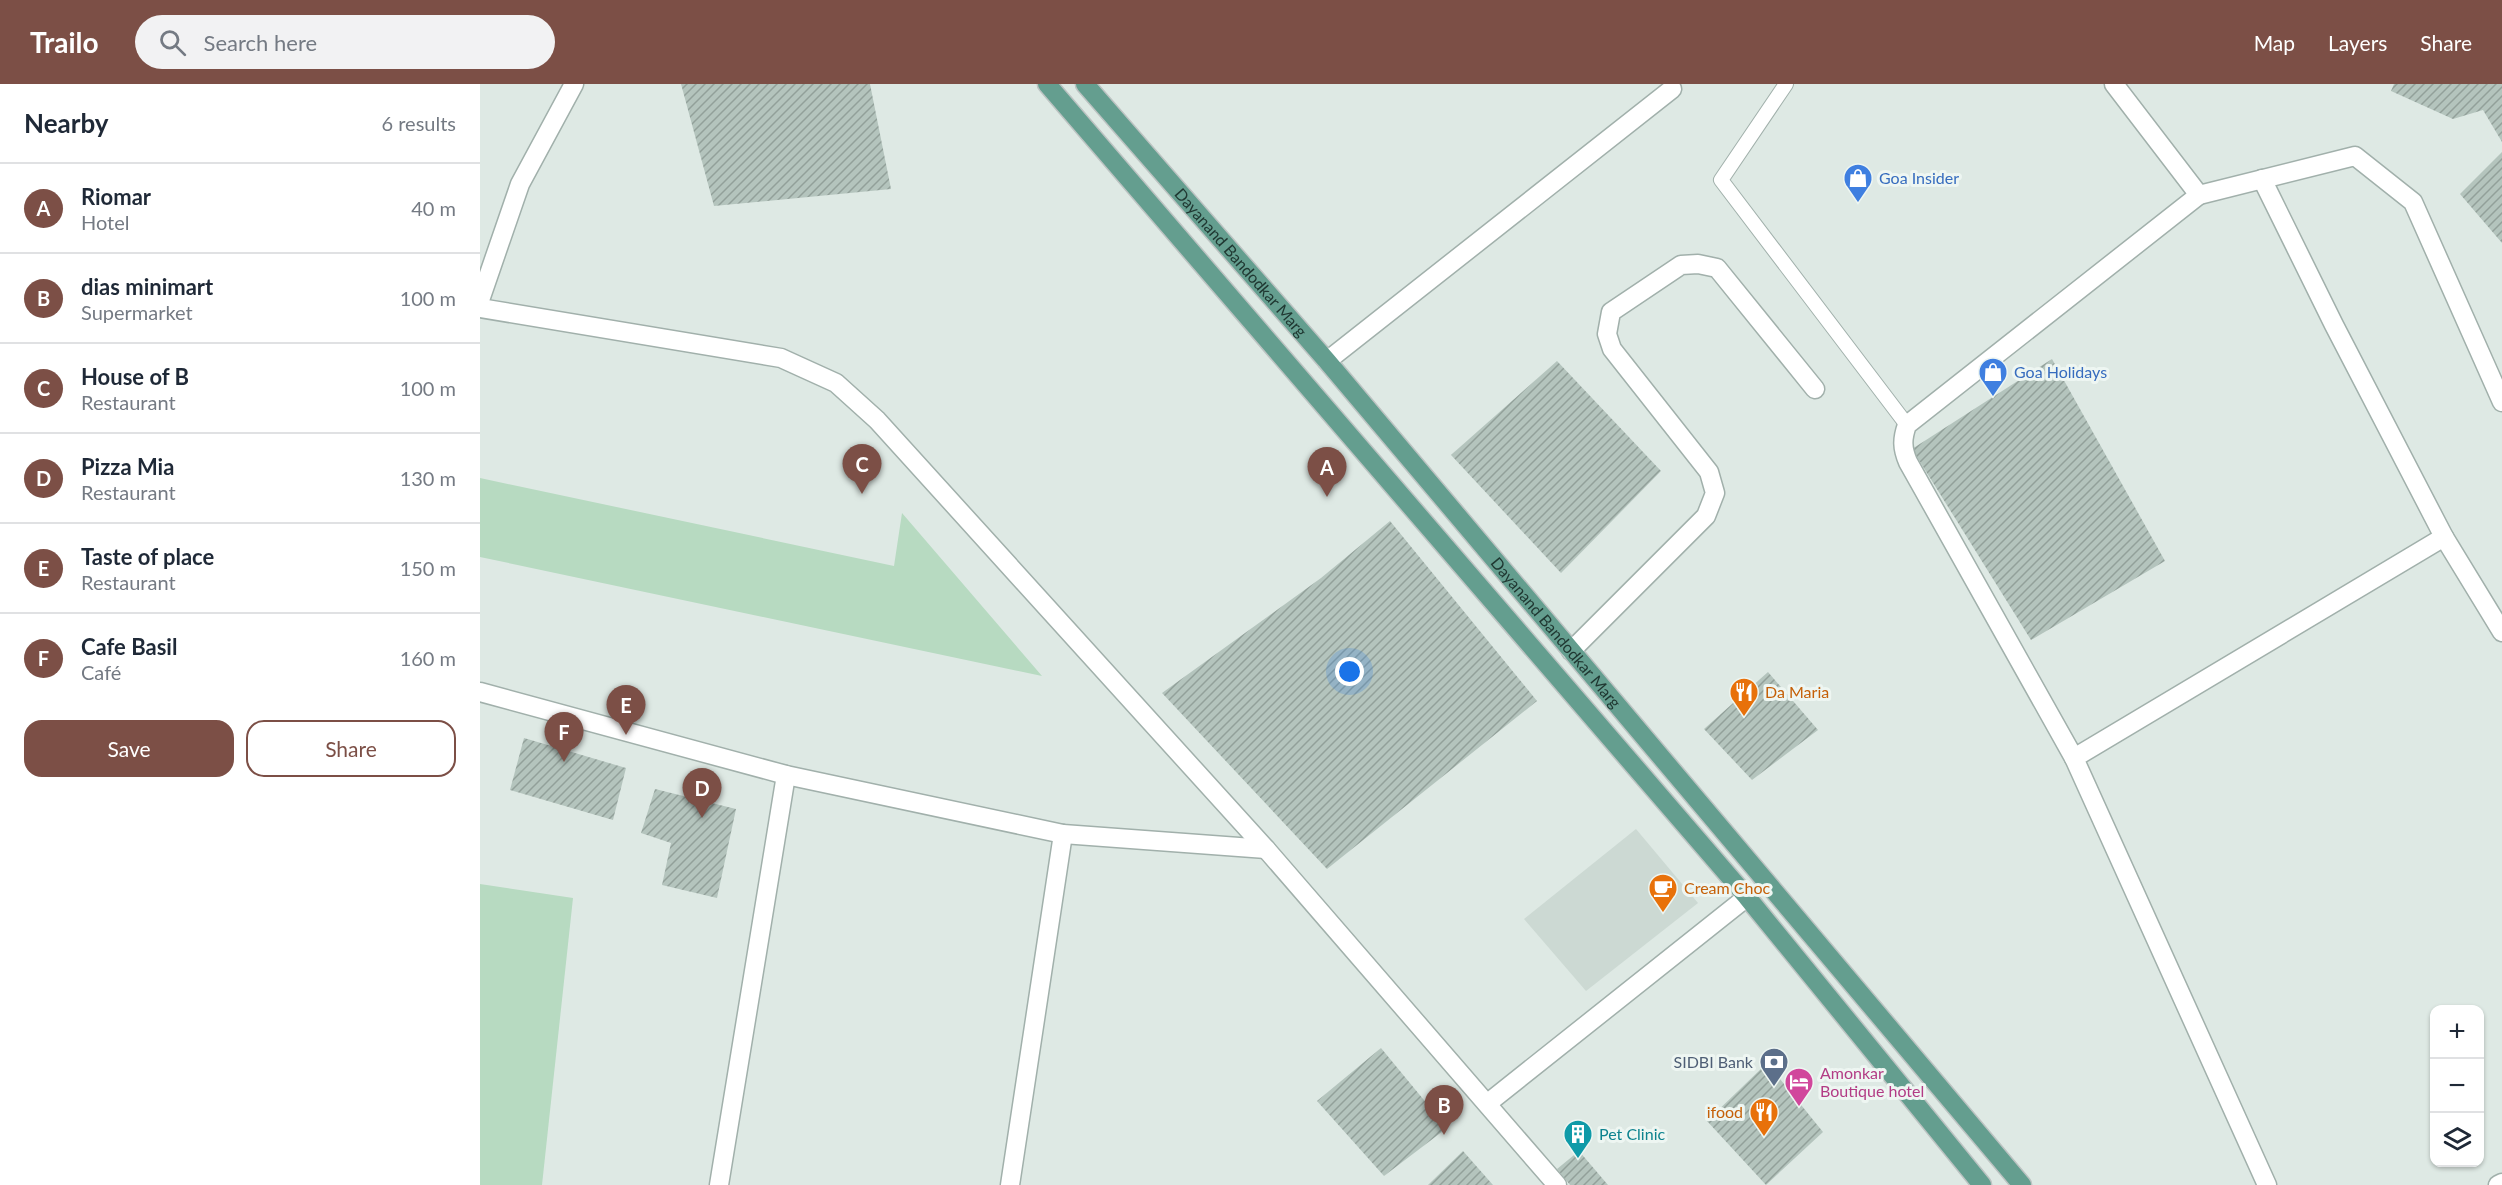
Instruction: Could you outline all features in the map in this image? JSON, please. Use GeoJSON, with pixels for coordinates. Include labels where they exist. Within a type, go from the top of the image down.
{"type":"FeatureCollection","features":[{"type":"Feature","properties":{"kind":"main road","name":"Dayanand Bandodkar Marg"},"geometry":{"type":"LineString","coordinates":[[1047,84],[1747,897],[1982,1185]]}},
{"type":"Feature","properties":{"kind":"main road","name":"Dayanand Bandodkar Marg"},"geometry":{"type":"LineString","coordinates":[[1085,84],[1327,361],[2022,1185]]}},
{"type":"Feature","properties":{"kind":"street"},"geometry":{"type":"LineString","coordinates":[[480,300],[520,184],[574,84]]}},
{"type":"Feature","properties":{"kind":"street"},"geometry":{"type":"LineString","coordinates":[[2114,84],[2199,195]]}},
{"type":"Feature","properties":{"kind":"street"},"geometry":{"type":"LineString","coordinates":[[1327,361],[1672,89]]}},
{"type":"Feature","properties":{"kind":"street"},"geometry":{"type":"LineString","coordinates":[[2267,1185],[2074,758],[1908,462],[1903,449],[1902,437],[1907,425],[2199,195],[2355,156],[2413,202],[2502,402]]}},
{"type":"Feature","properties":{"kind":"street"},"geometry":{"type":"LineString","coordinates":[[2262,179],[2334,326],[2444,537],[2502,632]]}},
{"type":"Feature","properties":{"kind":"street"},"geometry":{"type":"LineString","coordinates":[[1571,651],[1706,516],[1715,493],[1709,472],[1612,350],[1607,334],[1611,312],[1681,265],[1698,264],[1717,268],[1815,388]]}},
{"type":"Feature","properties":{"kind":"street"},"geometry":{"type":"LineString","coordinates":[[480,308],[781,358],[836,383],[877,420],[1266,849],[1488,1102],[1557,1185]]}},
{"type":"Feature","properties":{"kind":"street"},"geometry":{"type":"LineString","coordinates":[[2074,758],[2444,537]]}},
{"type":"Feature","properties":{"kind":"street"},"geometry":{"type":"LineString","coordinates":[[480,692],[786,775],[1063,834],[1266,849]]}},
{"type":"Feature","properties":{"kind":"street"},"geometry":{"type":"LineString","coordinates":[[719,1185],[786,775]]}},
{"type":"Feature","properties":{"kind":"street"},"geometry":{"type":"LineString","coordinates":[[1010,1185],[1063,834]]}},
{"type":"Feature","properties":{"kind":"street"},"geometry":{"type":"LineString","coordinates":[[1488,1102],[1747,897]]}},
{"type":"Feature","properties":{"kind":"lane"},"geometry":{"type":"LineString","coordinates":[[1786,84],[1721,180],[1907,425]]}},
{"type":"Feature","properties":{"kind":"shaded area"},"geometry":{"type":"Polygon","coordinates":[[[1636,829],[1698,903],[1586,991],[1524,919],[1636,829]]]}},
{"type":"Feature","properties":{"kind":"green space"},"geometry":{"type":"Polygon","coordinates":[[[480,478],[894,566],[902,513],[1042,676],[480,557],[480,478]]]}},
{"type":"Feature","properties":{"kind":"green space"},"geometry":{"type":"Polygon","coordinates":[[[480,884],[573,898],[542,1185],[480,1185],[480,884]]]}},
{"type":"Feature","properties":{"kind":"building"},"geometry":{"type":"Polygon","coordinates":[[[681,84],[870,84],[891,189],[714,206],[681,84]]]}},
{"type":"Feature","properties":{"kind":"building"},"geometry":{"type":"Polygon","coordinates":[[[2394,84],[2502,84],[2502,142],[2483,110],[2453,119],[2391,91],[2394,84]]]}},
{"type":"Feature","properties":{"kind":"building"},"geometry":{"type":"Polygon","coordinates":[[[2502,152],[2502,243],[2460,194],[2502,152]]]}},
{"type":"Feature","properties":{"kind":"building"},"geometry":{"type":"Polygon","coordinates":[[[2052,359],[2165,561],[2031,640],[1912,449],[2052,359]]]}},
{"type":"Feature","properties":{"kind":"building"},"geometry":{"type":"Polygon","coordinates":[[[1557,361],[1661,471],[1561,573],[1451,455],[1557,361]]]}},
{"type":"Feature","properties":{"kind":"building"},"geometry":{"type":"Polygon","coordinates":[[[1390,521],[1537,701],[1327,869],[1162,693],[1321,578],[1390,521]]]}},
{"type":"Feature","properties":{"kind":"building"},"geometry":{"type":"Polygon","coordinates":[[[1768,672],[1818,730],[1752,780],[1704,729],[1768,672]]]}},
{"type":"Feature","properties":{"kind":"building"},"geometry":{"type":"Polygon","coordinates":[[[524,738],[626,768],[613,820],[510,790],[524,738]]]}},
{"type":"Feature","properties":{"kind":"building"},"geometry":{"type":"Polygon","coordinates":[[[655,789],[736,809],[717,898],[662,885],[671,843],[641,833],[655,789]]]}},
{"type":"Feature","properties":{"kind":"building"},"geometry":{"type":"Polygon","coordinates":[[[1381,1048],[1447,1128],[1384,1176],[1317,1101],[1381,1048]]]}},
{"type":"Feature","properties":{"kind":"building"},"geometry":{"type":"Polygon","coordinates":[[[1767,1063],[1823,1132],[1766,1185],[1707,1121],[1767,1063]]]}},
{"type":"Feature","properties":{"kind":"building"},"geometry":{"type":"Polygon","coordinates":[[[1463,1151],[1493,1185],[1428,1185],[1463,1151]]]}},
{"type":"Feature","properties":{"kind":"building","name":"Pet Clinic"},"geometry":{"type":"Polygon","coordinates":[[[1579,1151],[1608,1185],[1570,1185],[1557,1169],[1579,1151]]]}},
{"type":"Feature","properties":{"kind":"place","name":"Goa Insider"},"geometry":{"type":"Point","coordinates":[1858,204]}},
{"type":"Feature","properties":{"kind":"place","name":"Goa Holidays"},"geometry":{"type":"Point","coordinates":[1993,398]}},
{"type":"Feature","properties":{"kind":"place","name":"House of B"},"geometry":{"type":"Point","coordinates":[862,494]}},
{"type":"Feature","properties":{"kind":"place","name":"Riomar"},"geometry":{"type":"Point","coordinates":[1327,497]}},
{"type":"Feature","properties":{"kind":"place","name":"Da Maria"},"geometry":{"type":"Point","coordinates":[1744,718]}},
{"type":"Feature","properties":{"kind":"place","name":"Taste of place"},"geometry":{"type":"Point","coordinates":[626,735]}},
{"type":"Feature","properties":{"kind":"place","name":"Cafe Basil"},"geometry":{"type":"Point","coordinates":[564,762]}},
{"type":"Feature","properties":{"kind":"place","name":"Pizza Mia"},"geometry":{"type":"Point","coordinates":[702,818]}},
{"type":"Feature","properties":{"kind":"place","name":"Cream Choc"},"geometry":{"type":"Point","coordinates":[1663,914]}},
{"type":"Feature","properties":{"kind":"place","name":"SIDBI Bank"},"geometry":{"type":"Point","coordinates":[1774,1088]}},
{"type":"Feature","properties":{"kind":"place","name":"Amonkar Boutique hotel"},"geometry":{"type":"Point","coordinates":[1799,1108]}},
{"type":"Feature","properties":{"kind":"place","name":"dias minimart"},"geometry":{"type":"Point","coordinates":[1444,1135]}},
{"type":"Feature","properties":{"kind":"place","name":"ifood"},"geometry":{"type":"Point","coordinates":[1764,1138]}},
{"type":"Feature","properties":{"kind":"place","name":"Pet Clinic"},"geometry":{"type":"Point","coordinates":[1578,1160]}}]}
